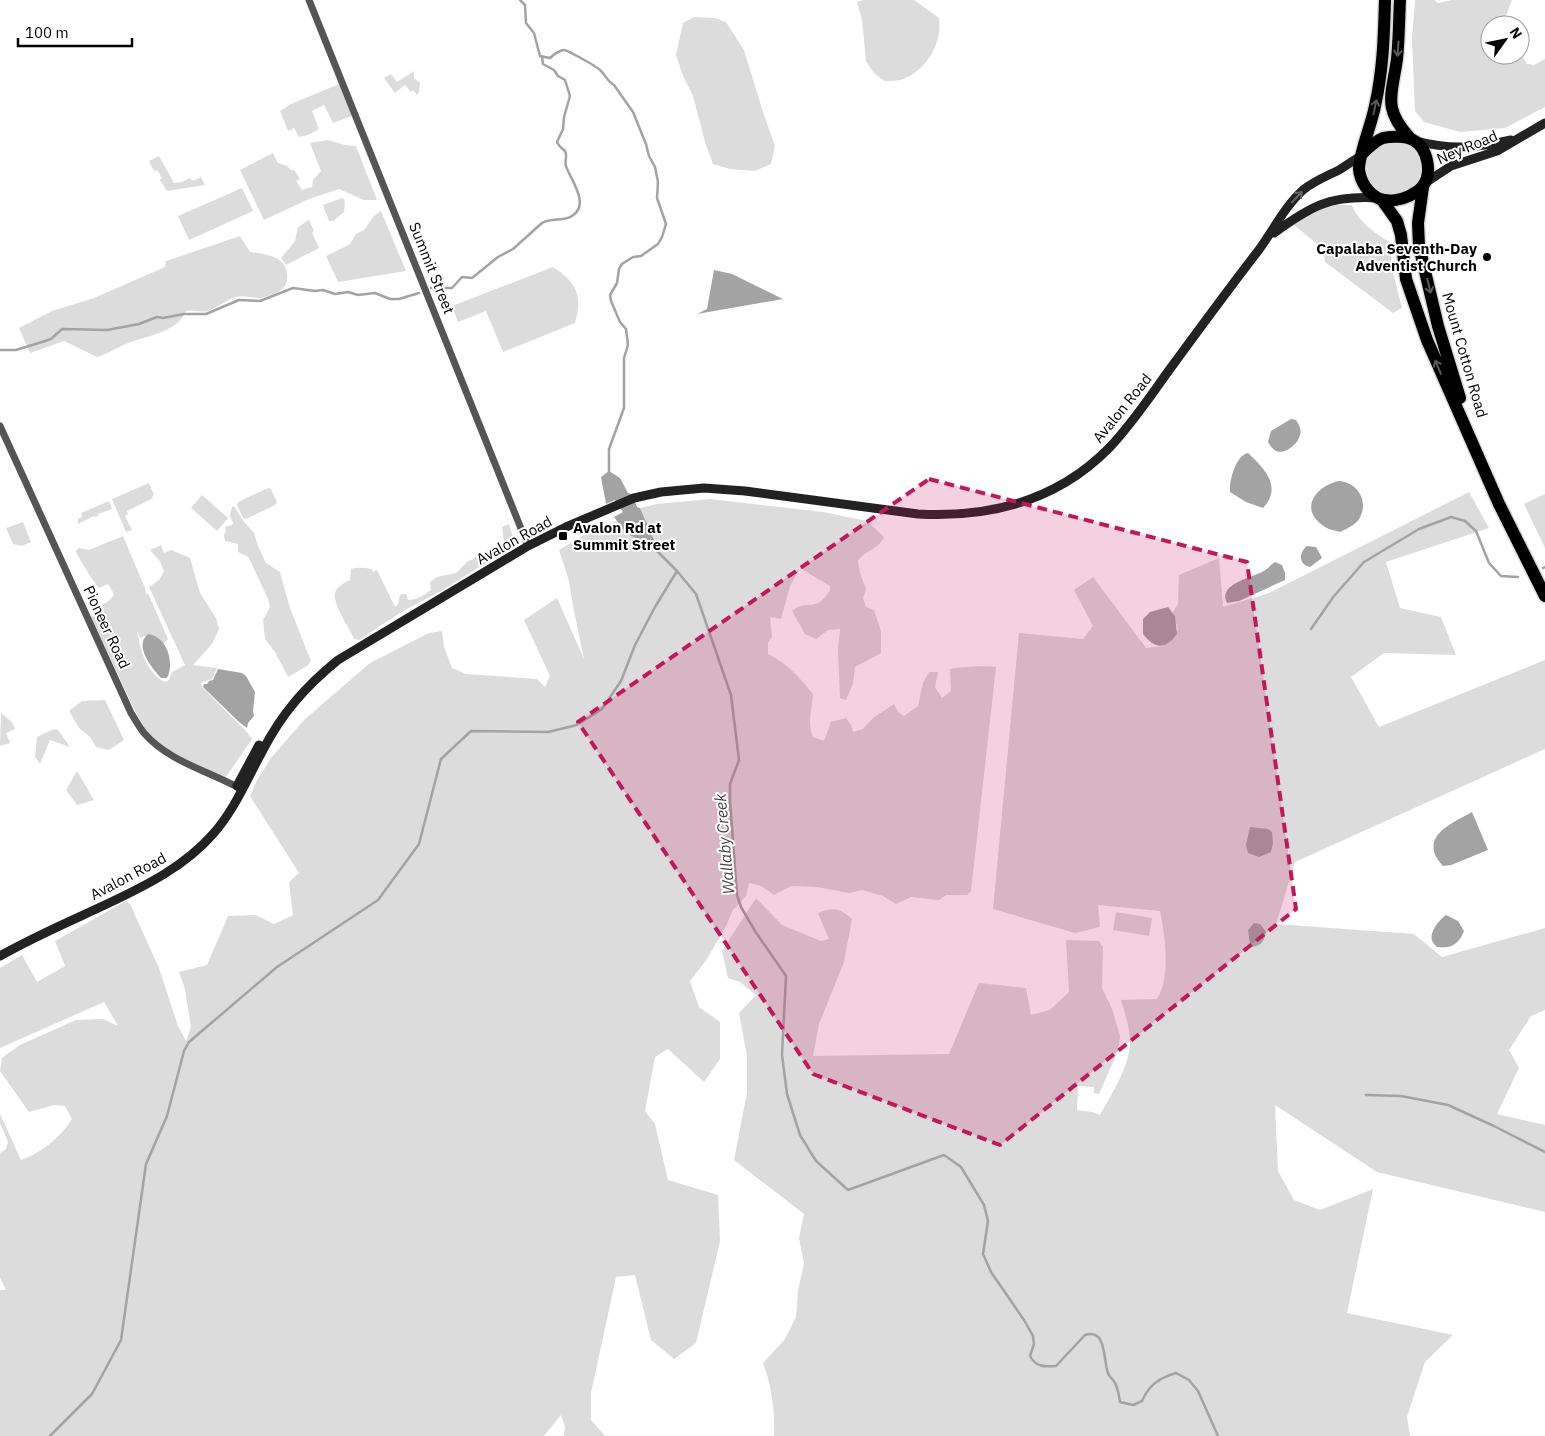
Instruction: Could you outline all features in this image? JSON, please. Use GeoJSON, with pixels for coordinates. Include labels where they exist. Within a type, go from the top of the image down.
{"type":"FeatureCollection","features":[{"type":"Feature","properties":{"kind":"highway"},"geometry":{"type":"LineString","coordinates":[[1385,0],[1382,58],[1378,90],[1370,130],[1359,169],[1360,176],[1367,189],[1380,199],[1403,198],[1420,190],[1427,176],[1428,163],[1424,153],[1398,126],[1392,111],[1391,92],[1397,58],[1400,0]]}},
{"type":"Feature","properties":{"kind":"highway"},"geometry":{"type":"LineString","coordinates":[[1362,155],[1382,138],[1413,140]]}},
{"type":"Feature","properties":{"kind":"highway","name":"Mount Cotton Road"},"geometry":{"type":"LineString","coordinates":[[1423,185],[1418,223],[1419,246],[1441,334],[1473,443]]}},
{"type":"Feature","properties":{"kind":"highway","name":"Mount Cotton Road"},"geometry":{"type":"LineString","coordinates":[[1380,199],[1397,221],[1401,235],[1406,280],[1418,319],[1512,531],[1545,596]]}},
{"type":"Feature","properties":{"kind":"street","name":"Summit Street"},"geometry":{"type":"LineString","coordinates":[[309,0],[528,546]]}},
{"type":"Feature","properties":{"kind":"street","name":"Ney Road"},"geometry":{"type":"LineString","coordinates":[[1423,185],[1451,166],[1497,151],[1545,123]]}},
{"type":"Feature","properties":{"kind":"street","name":"Ney Road"},"geometry":{"type":"LineString","coordinates":[[1413,140],[1436,146],[1472,148],[1521,137]]}},
{"type":"Feature","properties":{"kind":"street","name":"Avalon Road"},"geometry":{"type":"LineString","coordinates":[[0,956],[139,889],[181,863],[212,836],[240,788],[263,737],[312,682],[338,660],[528,546],[566,527],[634,498],[661,492],[704,488],[918,514],[945,515],[986,512],[1035,498],[1078,474],[1110,447],[1129,425],[1269,236],[1289,206],[1304,190],[1362,155]]}},
{"type":"Feature","properties":{"kind":"street","name":"Avalon Road"},"geometry":{"type":"LineString","coordinates":[[1269,236],[1298,215],[1320,204],[1353,197],[1380,199]]}},
{"type":"Feature","properties":{"kind":"street","name":"Pioneer Road"},"geometry":{"type":"LineString","coordinates":[[0,426],[131,713],[144,733],[161,748],[187,764],[240,788]]}},
{"type":"Feature","properties":{"kind":"highlighted area"},"geometry":{"type":"Polygon","coordinates":[[[929,479],[1247,562],[1296,909],[1000,1145],[813,1074],[578,722],[929,479]]]}},
{"type":"Feature","properties":{"kind":"shaded area"},"geometry":{"type":"Polygon","coordinates":[[[863,0],[914,0],[939,18],[938,37],[935,47],[917,71],[900,80],[890,81],[884,81],[873,72],[866,61],[862,20],[857,2],[863,0]]]}},
{"type":"Feature","properties":{"kind":"shaded area"},"geometry":{"type":"Polygon","coordinates":[[[1415,0],[1434,0],[1438,3],[1452,0],[1512,0],[1506,15],[1480,15],[1480,65],[1534,65],[1545,59],[1545,107],[1505,128],[1460,132],[1424,122],[1415,111],[1412,39],[1415,0]]]}},
{"type":"Feature","properties":{"kind":"shaded area"},"geometry":{"type":"Polygon","coordinates":[[[694,17],[715,18],[726,22],[744,50],[775,146],[771,164],[755,171],[730,169],[713,164],[693,96],[683,76],[676,55],[683,23],[694,17]]]}},
{"type":"Feature","properties":{"kind":"shaded area"},"geometry":{"type":"Polygon","coordinates":[[[414,71],[414,78],[420,83],[417,95],[413,90],[411,92],[405,85],[395,93],[384,78],[391,74],[397,82],[414,71]]]}},
{"type":"Feature","properties":{"kind":"shaded area"},"geometry":{"type":"Polygon","coordinates":[[[339,84],[352,116],[333,123],[324,105],[312,111],[319,129],[299,137],[294,128],[288,131],[280,111],[291,104],[339,84]]]}},
{"type":"Feature","properties":{"kind":"shaded area"},"geometry":{"type":"Polygon","coordinates":[[[328,140],[356,146],[377,200],[364,200],[339,189],[309,199],[264,220],[240,170],[273,153],[278,163],[294,170],[300,179],[296,181],[302,190],[312,187],[313,180],[321,171],[310,143],[328,140]]]}},
{"type":"Feature","properties":{"kind":"shaded area"},"geometry":{"type":"Polygon","coordinates":[[[1393,140],[1413,148],[1421,168],[1413,188],[1393,196],[1373,188],[1365,168],[1373,148],[1393,140]]]}},
{"type":"Feature","properties":{"kind":"shaded area"},"geometry":{"type":"Polygon","coordinates":[[[159,156],[174,183],[190,178],[193,181],[201,177],[205,185],[167,191],[160,180],[162,178],[157,170],[154,171],[149,161],[159,156]]]}},
{"type":"Feature","properties":{"kind":"shaded area"},"geometry":{"type":"Polygon","coordinates":[[[242,188],[253,211],[189,240],[178,216],[242,188]]]}},
{"type":"Feature","properties":{"kind":"shaded area"},"geometry":{"type":"Polygon","coordinates":[[[343,198],[345,202],[344,212],[333,221],[329,221],[323,205],[343,198]]]}},
{"type":"Feature","properties":{"kind":"shaded area"},"geometry":{"type":"Polygon","coordinates":[[[1334,205],[1352,205],[1363,222],[1391,243],[1391,265],[1402,308],[1393,313],[1325,262],[1323,249],[1294,225],[1313,211],[1334,205]]]}},
{"type":"Feature","properties":{"kind":"shaded area"},"geometry":{"type":"Polygon","coordinates":[[[381,211],[406,271],[338,282],[326,256],[350,244],[356,234],[364,230],[374,216],[381,211]]]}},
{"type":"Feature","properties":{"kind":"shaded area"},"geometry":{"type":"Polygon","coordinates":[[[309,220],[314,231],[312,233],[319,248],[286,265],[281,258],[295,241],[298,227],[309,220]]]}},
{"type":"Feature","properties":{"kind":"shaded area"},"geometry":{"type":"Polygon","coordinates":[[[240,236],[250,252],[271,256],[284,264],[287,279],[283,289],[260,298],[236,297],[208,311],[186,311],[175,325],[168,329],[97,357],[64,341],[30,353],[19,328],[52,311],[94,298],[165,267],[166,261],[240,236]]]}},
{"type":"Feature","properties":{"kind":"shaded area"},"geometry":{"type":"Polygon","coordinates":[[[553,267],[567,278],[576,290],[578,305],[575,323],[503,352],[486,311],[458,322],[452,306],[553,267]]]}},
{"type":"Feature","properties":{"kind":"shaded area"},"geometry":{"type":"Polygon","coordinates":[[[714,270],[732,274],[783,299],[697,314],[707,309],[714,270]]]}},
{"type":"Feature","properties":{"kind":"shaded area"},"geometry":{"type":"Polygon","coordinates":[[[1291,419],[1296,420],[1300,428],[1299,438],[1287,450],[1276,451],[1268,442],[1271,431],[1291,419]]]}},
{"type":"Feature","properties":{"kind":"shaded area"},"geometry":{"type":"Polygon","coordinates":[[[1248,453],[1265,471],[1271,485],[1269,500],[1263,508],[1246,502],[1230,492],[1232,475],[1237,463],[1240,458],[1248,453]]]}},
{"type":"Feature","properties":{"kind":"shaded area"},"geometry":{"type":"Polygon","coordinates":[[[609,471],[620,478],[628,493],[632,494],[637,507],[640,508],[655,542],[654,550],[626,533],[614,517],[623,512],[615,500],[606,504],[601,477],[609,471]]]}},
{"type":"Feature","properties":{"kind":"shaded area"},"geometry":{"type":"Polygon","coordinates":[[[1339,481],[1351,484],[1359,492],[1363,503],[1363,509],[1358,521],[1340,532],[1323,526],[1315,517],[1311,504],[1318,492],[1324,487],[1339,481]]]}},
{"type":"Feature","properties":{"kind":"shaded area"},"geometry":{"type":"Polygon","coordinates":[[[149,483],[154,495],[152,496],[153,498],[127,511],[128,514],[125,516],[132,530],[126,532],[112,499],[149,483]]]}},
{"type":"Feature","properties":{"kind":"shaded area"},"geometry":{"type":"Polygon","coordinates":[[[268,488],[271,489],[277,502],[275,505],[246,519],[243,518],[237,505],[238,502],[268,488]]]}},
{"type":"Feature","properties":{"kind":"shaded area"},"geometry":{"type":"Polygon","coordinates":[[[1469,492],[1489,528],[1386,562],[1400,608],[1441,617],[1456,655],[1384,653],[1351,677],[1379,727],[1545,660],[1545,749],[1295,862],[1276,924],[1414,934],[1442,957],[1545,928],[1545,1010],[1531,1016],[1509,1050],[1519,1068],[1497,1114],[1545,1125],[1545,1212],[1377,1172],[1275,1105],[1278,1171],[1294,1200],[1320,1210],[1373,1189],[1347,1313],[1453,1335],[1425,1362],[1407,1417],[1410,1436],[774,1436],[772,1399],[763,1363],[785,1339],[796,1317],[798,1291],[804,1263],[799,1238],[804,1214],[734,1160],[747,1093],[747,1056],[739,1013],[756,995],[740,982],[728,978],[722,951],[756,898],[782,925],[821,941],[829,939],[818,913],[832,909],[852,919],[844,962],[819,1024],[813,1056],[949,1054],[979,983],[1026,988],[1031,1015],[1050,1010],[1069,992],[1066,940],[1099,941],[1103,947],[1102,988],[1112,1009],[1120,1036],[1118,1051],[1099,1094],[1094,1093],[1094,1087],[1078,1086],[1077,1110],[1100,1115],[1119,1080],[1129,1051],[1129,1031],[1121,1000],[1157,999],[1161,990],[1164,980],[1166,956],[1162,921],[1160,911],[1098,905],[1100,927],[1075,933],[993,909],[1019,633],[1083,639],[1093,626],[1074,590],[1093,577],[1146,648],[1163,646],[1178,629],[1173,612],[1178,604],[1179,575],[1219,558],[1223,607],[1269,593],[1469,492]]]}},
{"type":"Feature","properties":{"kind":"shaded area"},"geometry":{"type":"Polygon","coordinates":[[[1545,494],[1545,548],[1524,504],[1545,494]]]}},
{"type":"Feature","properties":{"kind":"shaded area"},"geometry":{"type":"Polygon","coordinates":[[[202,495],[228,518],[217,531],[191,508],[202,495]]]}},
{"type":"Feature","properties":{"kind":"shaded area"},"geometry":{"type":"Polygon","coordinates":[[[710,499],[823,512],[867,521],[884,537],[879,544],[864,554],[858,561],[866,589],[863,598],[866,607],[874,610],[881,631],[881,653],[855,667],[853,683],[846,700],[840,698],[838,649],[840,629],[828,630],[816,639],[805,634],[792,611],[798,607],[820,602],[830,590],[830,586],[800,568],[790,586],[781,619],[770,617],[772,637],[768,643],[768,654],[793,671],[813,694],[810,721],[813,737],[824,741],[831,722],[846,718],[853,732],[863,729],[873,718],[894,704],[899,713],[904,716],[918,706],[923,683],[929,672],[938,672],[935,687],[942,698],[951,691],[950,669],[973,666],[996,667],[971,891],[967,895],[946,895],[939,900],[911,897],[896,904],[883,896],[862,890],[849,893],[817,887],[791,886],[774,895],[761,886],[749,883],[746,896],[733,910],[707,959],[690,981],[699,1007],[720,1022],[720,1059],[704,1082],[668,1049],[655,1057],[645,1111],[655,1124],[668,1180],[718,1195],[720,1241],[696,1343],[674,1359],[651,1340],[635,1275],[616,1277],[591,1393],[591,1420],[605,1436],[564,1436],[565,1427],[561,1415],[544,1436],[0,1436],[0,1290],[6,1290],[0,1278],[0,1153],[6,1149],[8,1142],[0,1123],[0,1114],[21,1160],[50,1144],[72,1119],[65,1106],[54,1105],[29,1112],[0,1071],[2,1058],[20,1045],[76,1020],[103,1019],[118,1026],[104,1002],[0,1048],[0,968],[22,955],[37,982],[65,966],[55,941],[126,901],[130,904],[159,968],[178,1026],[186,1041],[191,1027],[185,989],[179,972],[207,965],[228,916],[256,915],[274,924],[293,915],[289,882],[299,873],[250,796],[256,782],[271,758],[304,720],[370,663],[429,633],[442,631],[444,647],[452,668],[466,674],[537,679],[545,687],[550,676],[524,620],[557,598],[584,659],[569,581],[559,550],[587,533],[617,521],[626,533],[643,542],[652,550],[656,547],[640,508],[657,504],[710,499]]]}},
{"type":"Feature","properties":{"kind":"shaded area"},"geometry":{"type":"Polygon","coordinates":[[[109,501],[112,509],[78,524],[78,519],[82,517],[81,513],[109,501]]]}},
{"type":"Feature","properties":{"kind":"shaded area"},"geometry":{"type":"Polygon","coordinates":[[[234,506],[254,533],[266,563],[280,572],[290,608],[311,661],[307,666],[288,677],[275,652],[265,639],[263,620],[270,607],[250,560],[238,552],[238,544],[225,541],[225,527],[233,523],[230,515],[234,506]]]}},
{"type":"Feature","properties":{"kind":"shaded area"},"geometry":{"type":"Polygon","coordinates":[[[23,522],[31,542],[22,546],[13,544],[6,528],[23,522]]]}},
{"type":"Feature","properties":{"kind":"shaded area"},"geometry":{"type":"Polygon","coordinates":[[[509,524],[515,545],[441,591],[403,611],[359,640],[354,639],[335,599],[337,589],[350,580],[351,569],[372,569],[373,572],[377,570],[395,607],[398,604],[400,595],[406,594],[408,600],[420,597],[431,590],[430,582],[437,577],[456,573],[467,562],[504,542],[502,527],[509,524]]]}},
{"type":"Feature","properties":{"kind":"shaded area"},"geometry":{"type":"Polygon","coordinates":[[[123,536],[145,588],[146,595],[148,593],[168,639],[163,644],[153,635],[140,638],[137,630],[145,660],[158,678],[165,682],[169,680],[172,672],[185,665],[149,587],[159,580],[164,571],[159,560],[150,550],[161,545],[164,553],[171,550],[190,558],[200,593],[216,618],[219,629],[212,644],[193,665],[217,668],[212,679],[201,683],[202,687],[252,739],[226,777],[190,763],[162,746],[149,735],[135,711],[91,617],[114,594],[108,584],[99,588],[86,570],[76,551],[79,548],[89,550],[123,536]]]}},
{"type":"Feature","properties":{"kind":"shaded area"},"geometry":{"type":"Polygon","coordinates":[[[1307,546],[1316,547],[1322,558],[1310,567],[1303,564],[1301,558],[1302,552],[1307,546]]]}},
{"type":"Feature","properties":{"kind":"shaded area"},"geometry":{"type":"Polygon","coordinates":[[[1275,562],[1282,565],[1285,580],[1239,601],[1227,603],[1225,597],[1231,587],[1264,571],[1275,562]]]}},
{"type":"Feature","properties":{"kind":"shaded area"},"geometry":{"type":"Polygon","coordinates":[[[1168,607],[1175,616],[1177,634],[1168,643],[1160,646],[1156,645],[1143,634],[1143,619],[1150,612],[1168,607]]]}},
{"type":"Feature","properties":{"kind":"shaded area"},"geometry":{"type":"Polygon","coordinates":[[[148,634],[160,640],[168,651],[170,665],[167,678],[161,678],[153,669],[143,651],[144,639],[148,634]]]}},
{"type":"Feature","properties":{"kind":"shaded area"},"geometry":{"type":"Polygon","coordinates":[[[218,669],[242,673],[246,676],[255,692],[254,716],[248,723],[247,728],[203,687],[204,684],[213,680],[218,669]]]}},
{"type":"Feature","properties":{"kind":"shaded area"},"geometry":{"type":"Polygon","coordinates":[[[105,700],[124,740],[109,750],[96,747],[90,737],[79,728],[69,711],[82,701],[105,700]]]}},
{"type":"Feature","properties":{"kind":"shaded area"},"geometry":{"type":"Polygon","coordinates":[[[1,713],[12,722],[15,729],[6,733],[10,743],[0,746],[1,713]]]}},
{"type":"Feature","properties":{"kind":"shaded area"},"geometry":{"type":"Polygon","coordinates":[[[54,729],[58,730],[70,747],[50,740],[40,764],[35,757],[37,737],[54,729]]]}},
{"type":"Feature","properties":{"kind":"shaded area"},"geometry":{"type":"Polygon","coordinates":[[[77,771],[94,800],[77,805],[66,790],[77,771]]]}},
{"type":"Feature","properties":{"kind":"shaded area"},"geometry":{"type":"Polygon","coordinates":[[[1472,812],[1488,850],[1451,865],[1443,866],[1436,856],[1433,847],[1435,840],[1446,827],[1472,812]]]}},
{"type":"Feature","properties":{"kind":"shaded area"},"geometry":{"type":"Polygon","coordinates":[[[1250,827],[1268,829],[1272,832],[1273,843],[1271,852],[1259,857],[1248,853],[1246,845],[1250,827]]]}},
{"type":"Feature","properties":{"kind":"shaded area"},"geometry":{"type":"Polygon","coordinates":[[[1116,912],[1152,918],[1149,936],[1113,930],[1116,912]]]}},
{"type":"Feature","properties":{"kind":"shaded area"},"geometry":{"type":"Polygon","coordinates":[[[1446,915],[1458,921],[1464,931],[1454,945],[1437,947],[1432,941],[1432,933],[1446,915]]]}},
{"type":"Feature","properties":{"kind":"shaded area"},"geometry":{"type":"Polygon","coordinates":[[[1254,923],[1260,924],[1266,932],[1262,942],[1252,947],[1248,930],[1254,923]]]}},
{"type":"Feature","properties":{"kind":"waterway","name":"Wallaby Creek"},"geometry":{"type":"LineString","coordinates":[[520,0],[525,5],[526,23],[534,33],[540,56],[550,58],[564,50],[589,63],[601,71],[614,85],[633,112],[655,167],[658,182],[657,198],[666,224],[658,244],[641,256],[633,257],[622,264],[619,269],[617,283],[610,295],[620,322],[626,329],[628,345],[624,358],[624,408],[609,449],[609,473]]}},
{"type":"Feature","properties":{"kind":"waterway"},"geometry":{"type":"LineString","coordinates":[[431,288],[452,288],[462,277],[472,278],[498,257],[513,249],[542,223],[569,218],[577,211],[580,205],[578,191],[566,166],[566,153],[557,142],[563,129],[564,117],[570,96],[565,80],[558,76],[554,70],[543,64],[542,57]]}},
{"type":"Feature","properties":{"kind":"waterway"},"geometry":{"type":"LineString","coordinates":[[0,350],[16,350],[51,339],[62,329],[107,330],[139,324],[157,317],[206,314],[239,300],[260,301],[293,288],[315,291],[323,290],[335,294],[348,292],[358,295],[375,293],[390,299],[399,299],[419,293]]}},
{"type":"Feature","properties":{"kind":"waterway"},"geometry":{"type":"LineString","coordinates":[[1311,629],[1334,596],[1364,562],[1419,529],[1451,517],[1465,521],[1476,531],[1489,563],[1501,576],[1518,577]]}},
{"type":"Feature","properties":{"kind":"waterway","name":"Wallaby Creek"},"geometry":{"type":"LineString","coordinates":[[653,547],[677,571],[696,594],[731,695],[739,760],[730,784],[737,895],[741,907],[755,931],[786,976],[782,1055],[787,1094],[800,1135],[816,1161],[848,1190],[944,1155],[961,1167],[984,1205],[988,1221],[983,1254],[991,1272],[1033,1336],[1034,1344],[1030,1356],[1035,1362],[1044,1366],[1056,1366],[1085,1335],[1092,1334],[1097,1336],[1103,1346],[1106,1367],[1109,1376],[1116,1385],[1120,1402],[1133,1405],[1142,1401],[1155,1383],[1164,1377],[1176,1373],[1189,1380],[1198,1391],[1218,1436]]}},
{"type":"Feature","properties":{"kind":"waterway"},"geometry":{"type":"LineString","coordinates":[[50,1436],[92,1394],[121,1340],[146,1164],[167,1116],[184,1051],[189,1042],[277,967],[378,900],[419,844],[441,759],[471,731],[548,732],[577,725],[602,709],[621,681],[635,645],[677,571]]}},
{"type":"Feature","properties":{"kind":"waterway"},"geometry":{"type":"LineString","coordinates":[[1366,1095],[1401,1096],[1448,1105],[1545,1152]]}},
{"type":"Feature","properties":{"kind":"place","name":"Capalaba Seventh-Day Adventist Church"},"geometry":{"type":"Point","coordinates":[1487,257]}},
{"type":"Feature","properties":{"kind":"place","name":"Avalon Rd at Summit Street"},"geometry":{"type":"Point","coordinates":[563,536]}}]}
